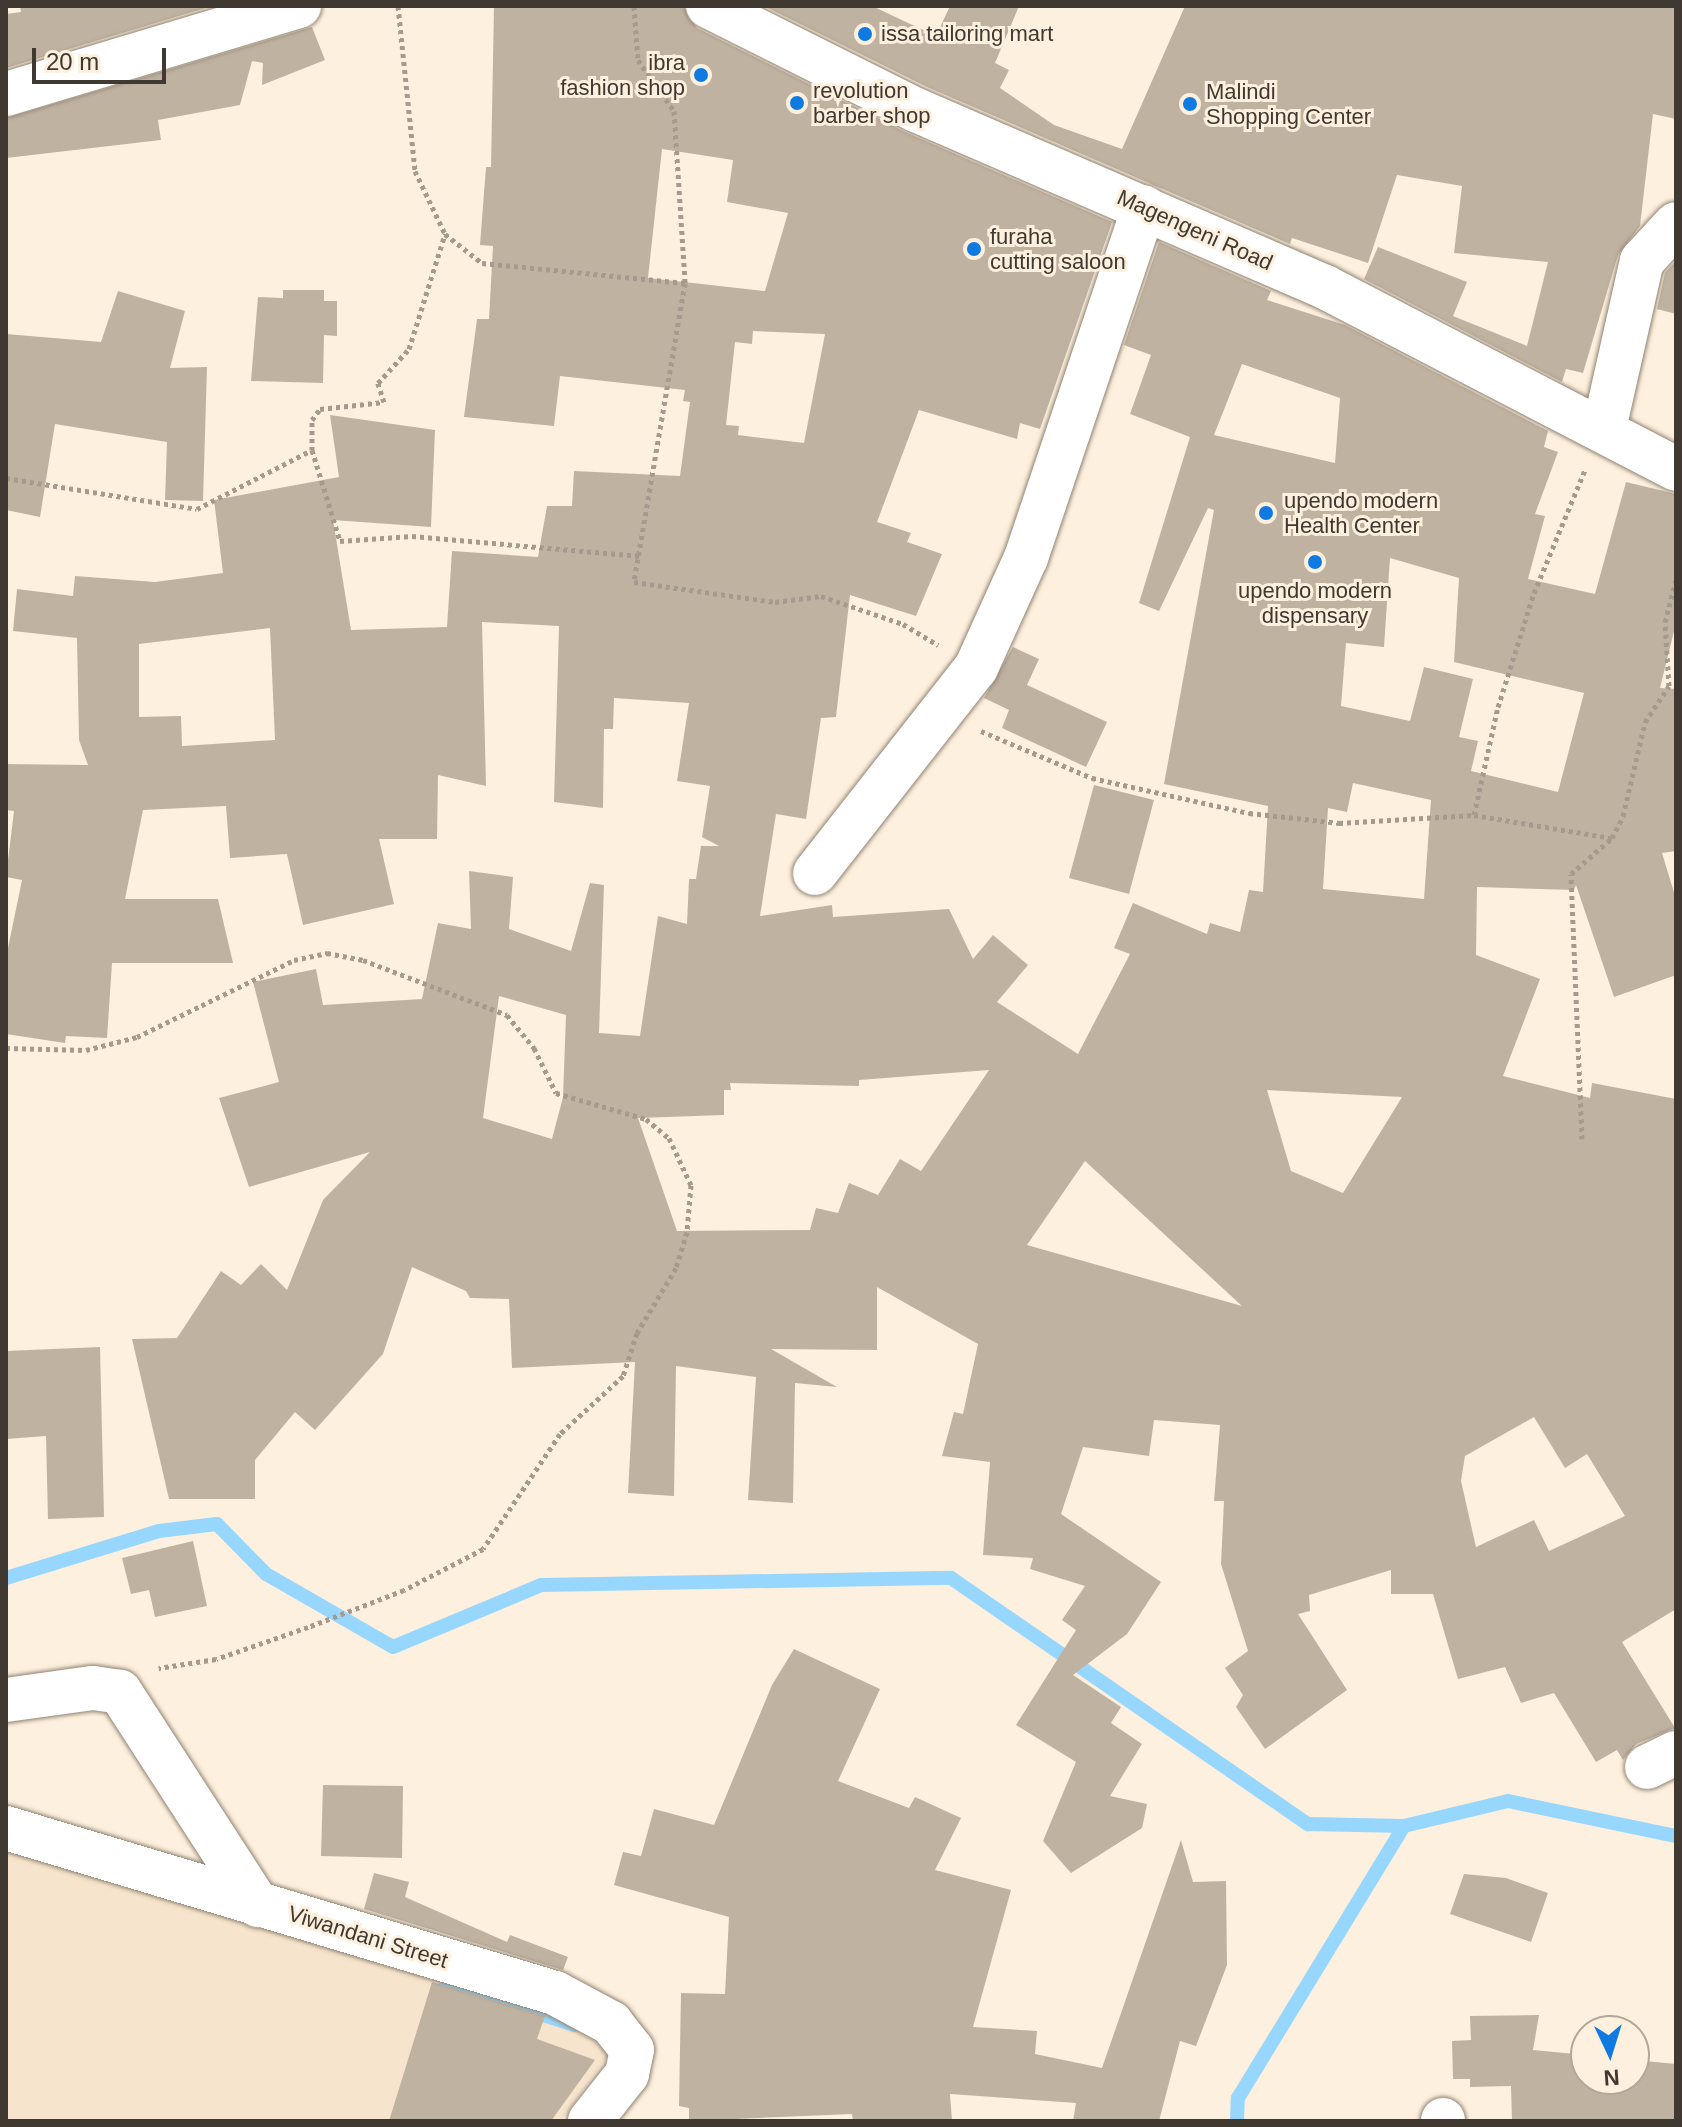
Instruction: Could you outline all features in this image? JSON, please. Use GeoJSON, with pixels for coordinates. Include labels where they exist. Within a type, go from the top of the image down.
{"type":"FeatureCollection","features":[{"type":"Feature","properties":{"kind":"street"},"geometry":{"type":"LineString","coordinates":[[6,94],[299,6]]}},
{"type":"Feature","properties":{"kind":"street","name":"Magengeni Road"},"geometry":{"type":"LineString","coordinates":[[708,6],[916,110],[1325,287],[1676,469]]}},
{"type":"Feature","properties":{"kind":"street"},"geometry":{"type":"LineString","coordinates":[[815,873],[976,668],[1026,558],[1144,207]]}},
{"type":"Feature","properties":{"kind":"street"},"geometry":{"type":"LineString","coordinates":[[1604,429],[1642,261],[1676,224]]}},
{"type":"Feature","properties":{"kind":"street"},"geometry":{"type":"LineString","coordinates":[[6,1700],[93,1688],[120,1692],[258,1905]]}},
{"type":"Feature","properties":{"kind":"street","name":"Viwandani Street"},"geometry":{"type":"LineString","coordinates":[[6,1828],[555,1993],[611,2023],[632,2050],[627,2074],[590,2121]]}},
{"type":"Feature","properties":{"kind":"path"},"geometry":{"type":"LineString","coordinates":[[398,6],[415,171],[445,234],[482,263],[685,283]]}},
{"type":"Feature","properties":{"kind":"path"},"geometry":{"type":"LineString","coordinates":[[634,6],[638,60],[674,111],[685,283],[634,582],[644,587],[851,603],[903,624],[976,668]]}},
{"type":"Feature","properties":{"kind":"path"},"geometry":{"type":"LineString","coordinates":[[445,234],[409,349],[378,383],[384,402],[320,409],[312,420],[312,450],[340,541],[426,537],[640,556]]}},
{"type":"Feature","properties":{"kind":"path"},"geometry":{"type":"LineString","coordinates":[[1474,815],[1498,707],[1534,593],[1604,429]]}},
{"type":"Feature","properties":{"kind":"path"},"geometry":{"type":"LineString","coordinates":[[6,478],[197,509],[312,450]]}},
{"type":"Feature","properties":{"kind":"path"},"geometry":{"type":"LineString","coordinates":[[1582,1139],[1569,893],[1571,874],[1612,838],[1623,816],[1645,722],[1669,686],[1665,622],[1676,580]]}},
{"type":"Feature","properties":{"kind":"path"},"geometry":{"type":"LineString","coordinates":[[944,712],[1092,778],[1180,800],[1339,823],[1474,815],[1612,838]]}},
{"type":"Feature","properties":{"kind":"path"},"geometry":{"type":"LineString","coordinates":[[6,1048],[99,1047],[195,1011],[294,960],[327,953],[363,960],[507,1015],[534,1048],[556,1093],[646,1119],[669,1138],[691,1185],[687,1232],[676,1268],[637,1333],[623,1376],[560,1434],[483,1549],[404,1590],[308,1627],[216,1659],[130,1677],[120,1692]]}},
{"type":"Feature","properties":{"kind":"shaded area"},"geometry":{"type":"Polygon","coordinates":[[[6,1839],[586,2014],[614,2047],[561,2121],[6,2121],[6,1839]]]}},
{"type":"Feature","properties":{"kind":"building"},"geometry":{"type":"Polygon","coordinates":[[[20,6],[212,6],[6,68],[6,14],[21,12],[20,6]]]}},
{"type":"Feature","properties":{"kind":"building"},"geometry":{"type":"Polygon","coordinates":[[[494,6],[683,6],[697,28],[905,132],[1112,222],[1040,429],[1020,423],[1017,439],[919,410],[877,522],[911,533],[907,542],[942,554],[916,616],[850,595],[836,717],[821,718],[806,819],[776,814],[760,916],[832,905],[833,917],[949,909],[973,959],[993,935],[1028,965],[997,1002],[1078,1054],[1130,954],[1114,948],[1133,903],[1207,934],[1210,923],[1240,932],[1249,890],[1263,892],[1268,806],[1164,784],[1214,510],[1208,508],[1159,611],[1139,603],[1190,437],[1130,414],[1151,355],[1124,345],[1159,242],[1271,291],[1267,300],[1345,325],[1548,431],[1544,447],[1558,452],[1535,514],[1545,516],[1528,579],[1595,594],[1626,482],[1676,494],[1676,623],[1660,688],[1676,689],[1676,851],[1662,853],[1676,899],[1676,975],[1614,997],[1576,885],[1574,890],[1477,887],[1476,955],[1540,979],[1503,1076],[1590,1098],[1592,1083],[1676,1099],[1676,1609],[1622,1642],[1675,1728],[1636,1744],[1623,1760],[1617,1750],[1596,1762],[1554,1693],[1521,1703],[1505,1667],[1458,1679],[1433,1594],[1391,1594],[1391,1570],[1309,1595],[1310,1611],[1298,1614],[1347,1690],[1265,1749],[1236,1707],[1243,1695],[1225,1668],[1248,1651],[1221,1564],[1224,1501],[1214,1501],[1220,1425],[1154,1420],[1149,1456],[1083,1447],[1061,1514],[1161,1582],[1127,1634],[1073,1675],[1121,1707],[1111,1723],[1142,1744],[1110,1796],[1147,1804],[1142,1828],[1071,1873],[1043,1841],[1076,1762],[1016,1725],[1076,1630],[1062,1620],[1085,1586],[1030,1569],[1033,1558],[983,1555],[990,1462],[942,1456],[954,1412],[963,1414],[978,1344],[877,1287],[877,1350],[771,1349],[837,1387],[795,1383],[793,1503],[748,1500],[756,1377],[676,1366],[674,1496],[628,1493],[635,1362],[512,1368],[509,1299],[470,1298],[466,1291],[412,1267],[383,1354],[315,1430],[295,1412],[255,1460],[255,1499],[169,1499],[132,1339],[177,1338],[221,1271],[241,1285],[261,1264],[287,1290],[323,1200],[370,1152],[249,1187],[219,1098],[279,1082],[253,982],[316,969],[323,1005],[422,999],[438,923],[471,929],[469,871],[513,877],[509,929],[571,951],[590,883],[604,885],[599,1033],[640,1036],[658,916],[687,924],[689,879],[696,879],[701,846],[719,846],[702,837],[710,786],[677,781],[689,703],[614,698],[613,729],[604,729],[603,808],[554,802],[559,626],[482,622],[486,786],[438,775],[437,839],[379,839],[394,904],[303,925],[287,854],[230,858],[226,806],[143,810],[125,899],[218,899],[233,963],[112,963],[107,1038],[66,1036],[65,1043],[6,1034],[8,948],[22,880],[6,877],[14,811],[6,810],[6,764],[88,765],[79,740],[77,638],[13,631],[17,589],[73,596],[75,576],[155,582],[223,573],[214,500],[339,477],[330,415],[435,430],[431,527],[333,520],[351,630],[447,627],[452,551],[538,557],[547,506],[572,506],[574,471],[680,476],[690,402],[683,401],[685,390],[560,376],[554,426],[464,417],[477,319],[489,319],[493,246],[480,245],[486,167],[491,167],[494,6]],[[662,149],[648,278],[765,291],[788,213],[727,202],[733,160],[662,149]],[[753,331],[752,344],[735,342],[726,425],[739,426],[738,435],[804,443],[825,334],[753,331]],[[1242,364],[1214,435],[1335,463],[1340,398],[1242,364]],[[1390,558],[1384,647],[1346,643],[1341,706],[1410,721],[1424,667],[1473,679],[1459,737],[1478,741],[1471,771],[1558,792],[1584,693],[1454,662],[1459,578],[1390,558]],[[270,628],[139,644],[139,717],[181,716],[182,746],[275,740],[270,628]],[[1353,783],[1347,812],[1328,808],[1323,889],[1424,899],[1431,800],[1353,783]],[[499,996],[483,1118],[552,1139],[563,1097],[566,1015],[499,996]],[[989,1070],[859,1080],[859,1086],[730,1083],[731,1090],[724,1090],[724,1115],[638,1118],[677,1231],[810,1230],[816,1208],[838,1213],[849,1183],[878,1195],[900,1159],[921,1171],[989,1070]],[[1267,1090],[1291,1171],[1343,1193],[1402,1097],[1267,1090]],[[1085,1161],[1027,1245],[1242,1306],[1085,1161]],[[1534,1417],[1465,1456],[1461,1481],[1476,1547],[1534,1520],[1549,1551],[1625,1516],[1587,1454],[1565,1468],[1534,1417]]]}},
{"type":"Feature","properties":{"kind":"building"},"geometry":{"type":"Polygon","coordinates":[[[764,6],[872,6],[936,36],[950,6],[1019,6],[995,63],[1009,70],[1000,88],[1054,125],[1122,149],[1185,6],[1676,6],[1676,119],[1653,114],[1640,226],[1618,255],[1583,373],[1566,369],[1562,382],[1364,279],[1378,247],[1467,282],[1453,316],[1527,346],[1548,262],[1454,253],[1462,186],[1397,175],[1368,263],[1292,238],[1290,244],[927,87],[764,6]]]}},
{"type":"Feature","properties":{"kind":"building"},"geometry":{"type":"Polygon","coordinates":[[[312,27],[325,60],[262,85],[263,63],[252,61],[240,105],[158,120],[161,140],[6,158],[6,118],[312,27]]]}},
{"type":"Feature","properties":{"kind":"building"},"geometry":{"type":"Polygon","coordinates":[[[1674,263],[1676,314],[1657,309],[1665,273],[1674,263]]]}},
{"type":"Feature","properties":{"kind":"building"},"geometry":{"type":"Polygon","coordinates":[[[283,290],[324,290],[324,301],[337,301],[337,336],[324,335],[323,383],[251,381],[258,297],[283,298],[283,290]]]}},
{"type":"Feature","properties":{"kind":"building"},"geometry":{"type":"Polygon","coordinates":[[[118,291],[185,311],[170,368],[207,367],[203,501],[165,500],[167,442],[55,424],[40,517],[6,510],[6,334],[101,342],[118,291]]]}},
{"type":"Feature","properties":{"kind":"building"},"geometry":{"type":"Polygon","coordinates":[[[1013,647],[1039,659],[1027,685],[1107,722],[1086,767],[1002,728],[1009,710],[984,698],[1013,647]]]}},
{"type":"Feature","properties":{"kind":"building"},"geometry":{"type":"Polygon","coordinates":[[[1094,785],[1154,800],[1129,894],[1069,878],[1094,785]]]}},
{"type":"Feature","properties":{"kind":"building"},"geometry":{"type":"Polygon","coordinates":[[[100,1347],[104,1517],[48,1519],[46,1436],[6,1439],[6,1351],[100,1347]]]}},
{"type":"Feature","properties":{"kind":"building"},"geometry":{"type":"Polygon","coordinates":[[[193,1541],[207,1606],[155,1617],[149,1590],[131,1594],[122,1558],[193,1541]]]}},
{"type":"Feature","properties":{"kind":"building"},"geometry":{"type":"Polygon","coordinates":[[[794,1649],[880,1689],[838,1781],[909,1808],[915,1797],[961,1818],[935,1870],[1011,1890],[973,2027],[1037,2031],[1035,2054],[1102,2068],[1181,1840],[1193,1882],[1226,1881],[1227,1965],[1196,2046],[1180,2041],[1159,2121],[1073,2121],[1076,2103],[950,2094],[952,2121],[853,2121],[852,2114],[689,2121],[689,2108],[679,2106],[681,1993],[725,1994],[729,1917],[614,1885],[623,1852],[641,1856],[654,1809],[714,1825],[772,1685],[794,1649]]]}},
{"type":"Feature","properties":{"kind":"building"},"geometry":{"type":"Polygon","coordinates":[[[323,1785],[403,1786],[402,1858],[321,1856],[323,1785]]]}},
{"type":"Feature","properties":{"kind":"building"},"geometry":{"type":"Polygon","coordinates":[[[374,1873],[409,1882],[405,1897],[507,1942],[510,1935],[568,1957],[563,1970],[364,1909],[374,1873]]]}},
{"type":"Feature","properties":{"kind":"building"},"geometry":{"type":"Polygon","coordinates":[[[1464,1874],[1506,1878],[1548,1893],[1531,1942],[1450,1914],[1464,1874]]]}},
{"type":"Feature","properties":{"kind":"building"},"geometry":{"type":"Polygon","coordinates":[[[432,1982],[545,2016],[537,2039],[595,2060],[551,2121],[389,2121],[432,1982]]]}},
{"type":"Feature","properties":{"kind":"building"},"geometry":{"type":"Polygon","coordinates":[[[1539,2015],[1533,2050],[1570,2053],[1570,2095],[1650,2095],[1650,2062],[1676,2064],[1674,2121],[1512,2121],[1511,2086],[1470,2087],[1470,2079],[1453,2079],[1452,2041],[1471,2040],[1470,2016],[1539,2015]]]}},
{"type":"Feature","properties":{"kind":"waterway"},"geometry":{"type":"LineString","coordinates":[[6,1578],[159,1531],[217,1524],[266,1574],[393,1647],[541,1585],[951,1578],[1308,1824],[1404,1826],[1508,1801],[1676,1836]]}},
{"type":"Feature","properties":{"kind":"waterway"},"geometry":{"type":"LineString","coordinates":[[1237,2121],[1238,2098],[1404,1826]]}},
{"type":"Feature","properties":{"kind":"waterway"},"geometry":{"type":"LineString","coordinates":[[446,1983],[574,2025]]}},
{"type":"Feature","properties":{"kind":"place","name":"issa tailoring mart"},"geometry":{"type":"Point","coordinates":[865,34]}},
{"type":"Feature","properties":{"kind":"place","name":"ibra fashion shop"},"geometry":{"type":"Point","coordinates":[701,75]}},
{"type":"Feature","properties":{"kind":"place","name":"revolution barber shop"},"geometry":{"type":"Point","coordinates":[797,103]}},
{"type":"Feature","properties":{"kind":"place","name":"Malindi Shopping Center"},"geometry":{"type":"Point","coordinates":[1190,104]}},
{"type":"Feature","properties":{"kind":"place","name":"furaha cutting saloon"},"geometry":{"type":"Point","coordinates":[974,249]}},
{"type":"Feature","properties":{"kind":"place","name":"upendo modern Health Center"},"geometry":{"type":"Point","coordinates":[1266,513]}},
{"type":"Feature","properties":{"kind":"place","name":"upendo modern dispensary"},"geometry":{"type":"Point","coordinates":[1315,562]}}]}
